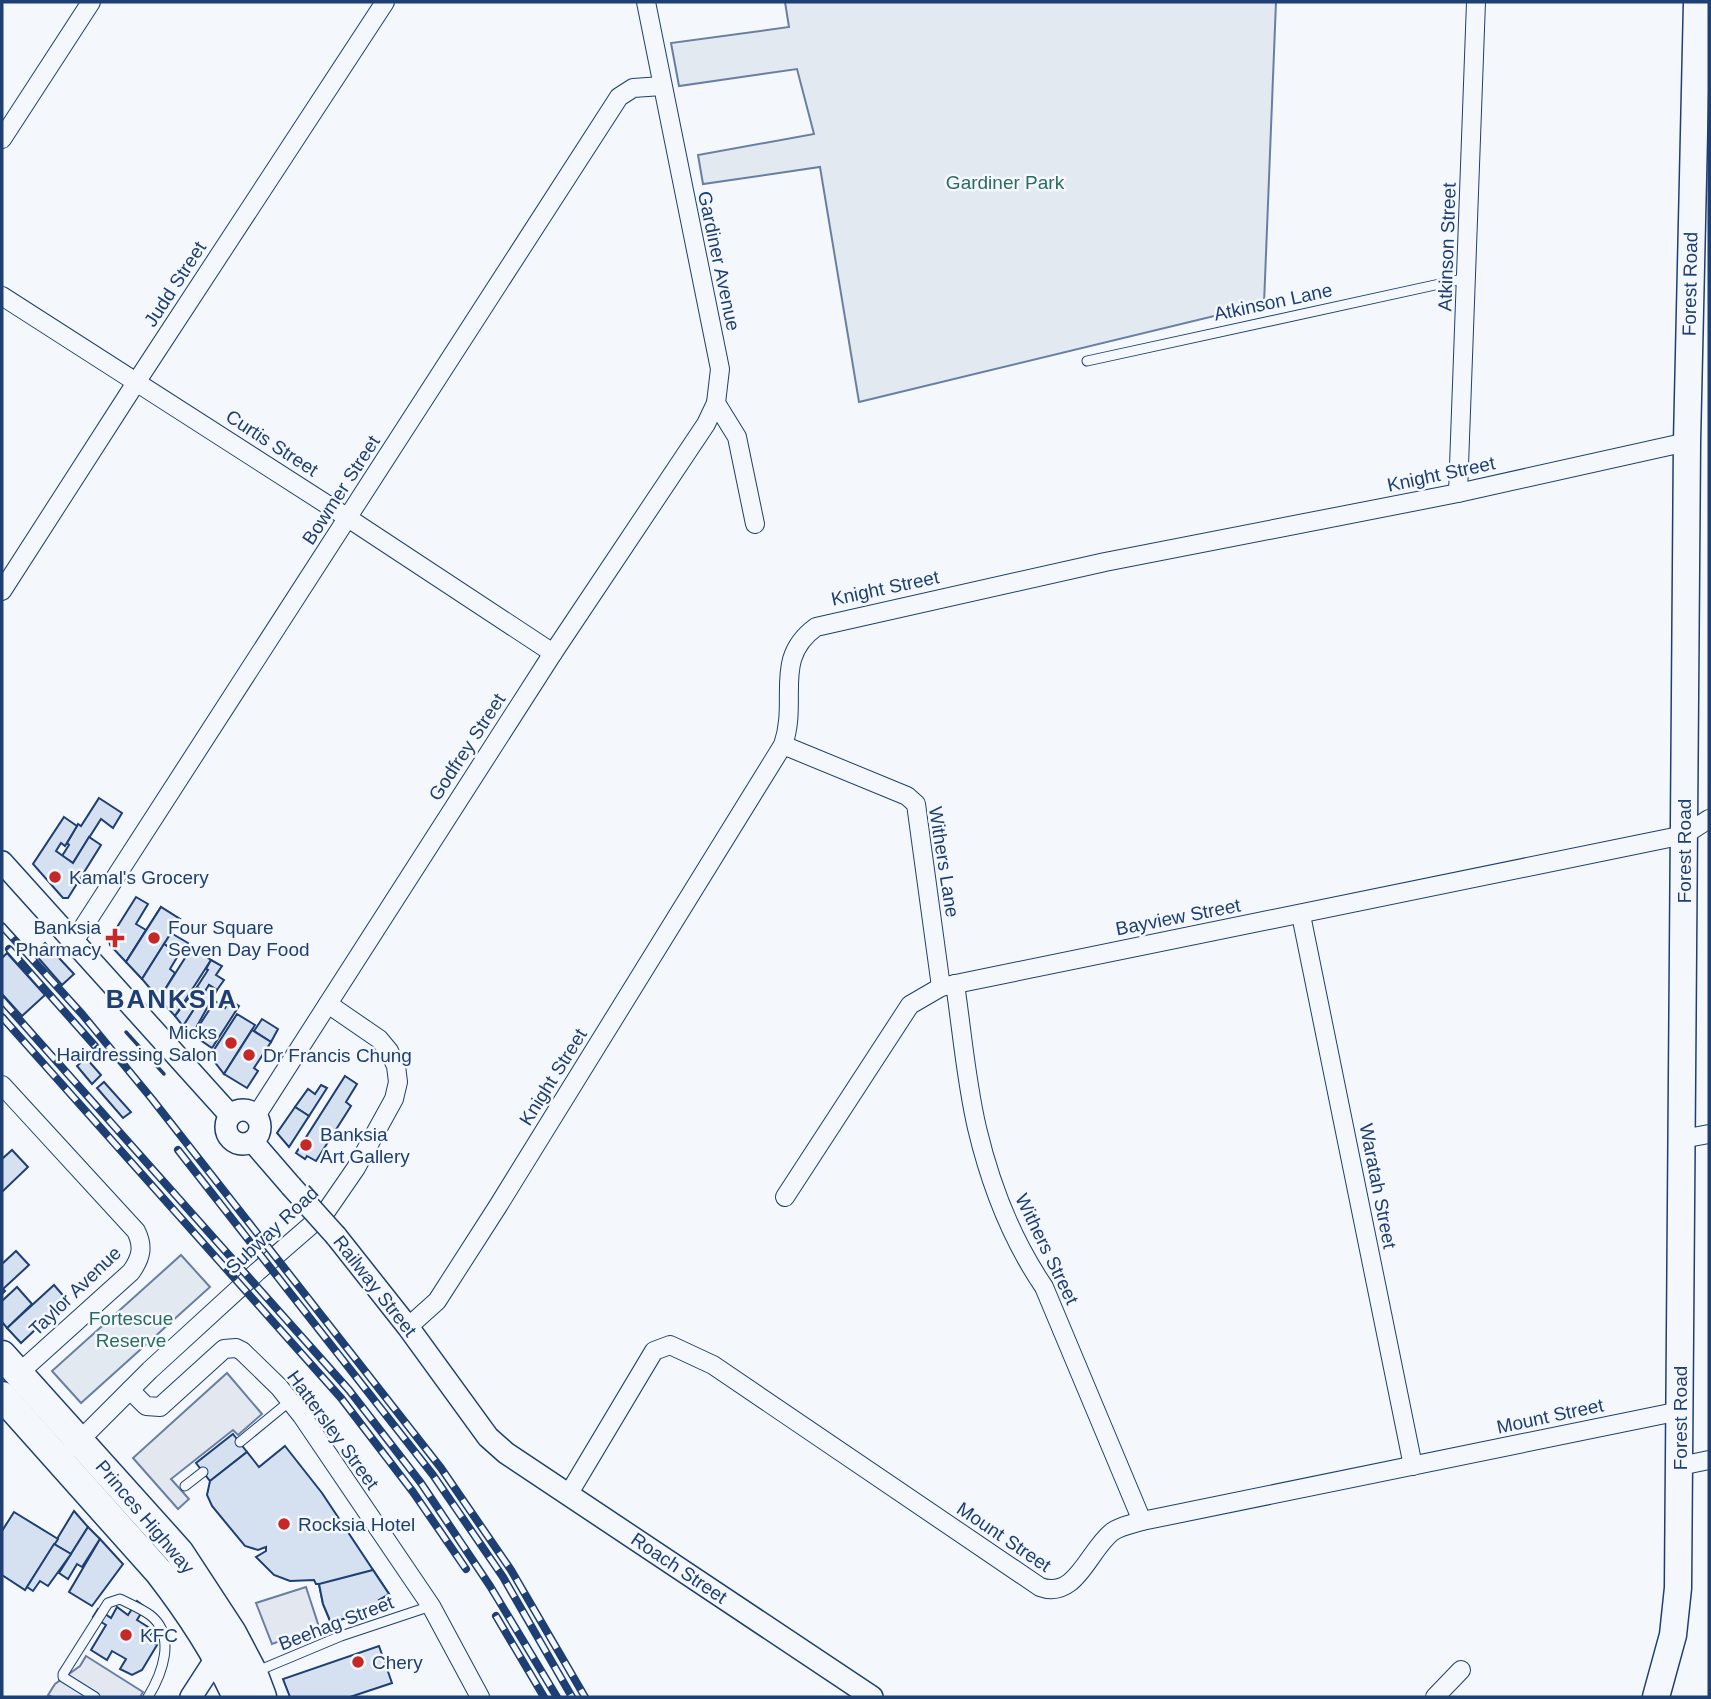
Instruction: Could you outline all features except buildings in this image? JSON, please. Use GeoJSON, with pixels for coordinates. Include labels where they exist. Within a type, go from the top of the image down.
{"type":"FeatureCollection","features":[{"type":"Feature","properties":{"kind":"highway","name":"Princes Highway"},"geometry":{"type":"LineString","coordinates":[[10,1364],[200,1627],[225,1644],[258,1685]]}},
{"type":"Feature","properties":{"kind":"highway","name":"Princes Highway"},"geometry":{"type":"LineString","coordinates":[[2,1396],[70,1450]]}},
{"type":"Feature","properties":{"kind":"highway","name":"Princes Highway"},"geometry":{"type":"LineString","coordinates":[[225,1644],[237,1697]]}},
{"type":"Feature","properties":{"kind":"main road","name":"Forest Road"},"geometry":{"type":"LineString","coordinates":[[1656,1697],[1673,1634],[1678,1588],[1687,442],[1696,226],[1698,2]]}},
{"type":"Feature","properties":{"kind":"street"},"geometry":{"type":"LineString","coordinates":[[2,139],[91,2]]}},
{"type":"Feature","properties":{"kind":"street","name":"Judd Street"},"geometry":{"type":"LineString","coordinates":[[2,591],[385,2]]}},
{"type":"Feature","properties":{"kind":"street","name":"Gardiner Avenue"},"geometry":{"type":"LineString","coordinates":[[646,2],[720,369],[716,403]]}},
{"type":"Feature","properties":{"kind":"street","name":"Atkinson Street"},"geometry":{"type":"LineString","coordinates":[[1458,493],[1476,2]]}},
{"type":"Feature","properties":{"kind":"street","name":"Bowmer Street"},"geometry":{"type":"LineString","coordinates":[[73,943],[619,97],[633,88],[662,86]]}},
{"type":"Feature","properties":{"kind":"street","name":"Curtis Street"},"geometry":{"type":"LineString","coordinates":[[2,296],[137,380],[553,653]]}},
{"type":"Feature","properties":{"kind":"street"},"geometry":{"type":"LineString","coordinates":[[716,403],[730,422],[740,445],[755,524]]}},
{"type":"Feature","properties":{"kind":"street","name":"Godfrey Street"},"geometry":{"type":"LineString","coordinates":[[256,1116],[553,653],[698,435],[716,403]]}},
{"type":"Feature","properties":{"kind":"street","name":"Knight Street"},"geometry":{"type":"LineString","coordinates":[[408,1327],[437,1301],[783,745],[790,717],[789,664],[799,642],[816,626],[1118,559],[1458,493],[1687,442]]}},
{"type":"Feature","properties":{"kind":"street","name":"Withers Lane"},"geometry":{"type":"LineString","coordinates":[[783,745],[908,796],[916,804],[948,985]]}},
{"type":"Feature","properties":{"kind":"street"},"geometry":{"type":"LineString","coordinates":[[1684,835],[1709,819]]}},
{"type":"Feature","properties":{"kind":"street","name":"Bayview Street"},"geometry":{"type":"LineString","coordinates":[[785,1198],[910,1005],[948,985],[1684,835]]}},
{"type":"Feature","properties":{"kind":"street"},"geometry":{"type":"LineString","coordinates":[[2,862],[230,1115]]}},
{"type":"Feature","properties":{"kind":"street","name":"Waratah Street"},"geometry":{"type":"LineString","coordinates":[[1301,915],[1413,1466]]}},
{"type":"Feature","properties":{"kind":"street","name":"Withers Street"},"geometry":{"type":"LineString","coordinates":[[948,985],[973,1110],[995,1189],[1024,1255],[1044,1287],[1142,1521]]}},
{"type":"Feature","properties":{"kind":"street","name":"Subway Road"},"geometry":{"type":"LineString","coordinates":[[70,1450],[257,1272],[326,1213],[385,1119],[398,1082],[390,1051],[379,1039],[328,1004]]}},
{"type":"Feature","properties":{"kind":"street","name":"Taylor Avenue"},"geometry":{"type":"LineString","coordinates":[[2,1086],[136,1231],[141,1240],[142,1251],[131,1272],[10,1364]]}},
{"type":"Feature","properties":{"kind":"street"},"geometry":{"type":"LineString","coordinates":[[246,1110],[256,1116],[260,1133],[253,1142],[236,1144],[228,1137],[226,1125],[230,1115],[246,1110]]}},
{"type":"Feature","properties":{"kind":"street"},"geometry":{"type":"LineString","coordinates":[[1682,1139],[1709,1134]]}},
{"type":"Feature","properties":{"kind":"street","name":"Railway Street"},"geometry":{"type":"LineString","coordinates":[[253,1142],[336,1236],[408,1327],[488,1437]]}},
{"type":"Feature","properties":{"kind":"street","name":"Mount Street"},"geometry":{"type":"LineString","coordinates":[[568,1495],[654,1351],[670,1345],[713,1366],[1040,1587],[1051,1590],[1067,1586],[1108,1535],[1142,1521],[1680,1412]]}},
{"type":"Feature","properties":{"kind":"street","name":"Hattersley Street"},"geometry":{"type":"LineString","coordinates":[[130,1390],[146,1406],[160,1407],[224,1349],[236,1348],[255,1363],[290,1401],[431,1606],[480,1697]]}},
{"type":"Feature","properties":{"kind":"street","name":"Roach Street"},"geometry":{"type":"LineString","coordinates":[[488,1437],[525,1467],[872,1697]]}},
{"type":"Feature","properties":{"kind":"street"},"geometry":{"type":"LineString","coordinates":[[1680,1466],[1709,1460]]}},
{"type":"Feature","properties":{"kind":"street"},"geometry":{"type":"LineString","coordinates":[[191,1697],[225,1644]]}},
{"type":"Feature","properties":{"kind":"street"},"geometry":{"type":"LineString","coordinates":[[1435,1697],[1461,1670]]}},
{"type":"Feature","properties":{"kind":"lane","name":"Atkinson Lane"},"geometry":{"type":"LineString","coordinates":[[1087,361],[1467,278]]}},
{"type":"Feature","properties":{"kind":"lane"},"geometry":{"type":"LineString","coordinates":[[240,1442],[290,1401]]}},
{"type":"Feature","properties":{"kind":"lane"},"geometry":{"type":"LineString","coordinates":[[185,1486],[203,1472]]}},
{"type":"Feature","properties":{"kind":"lane"},"geometry":{"type":"LineString","coordinates":[[95,1697],[63,1674],[108,1603],[120,1599],[150,1615],[160,1625],[164,1636],[166,1647],[163,1660],[148,1697]]}},
{"type":"Feature","properties":{"kind":"lane","name":"Beehag Street"},"geometry":{"type":"LineString","coordinates":[[258,1685],[341,1636],[431,1606]]}},
{"type":"Feature","properties":{"kind":"green space","name":"Gardiner Park"},"geometry":{"type":"Polygon","coordinates":[[[785,2],[1276,2],[1264,304],[859,402],[820,167],[703,184],[698,155],[814,134],[797,69],[679,86],[671,43],[789,27],[785,2]]]}},
{"type":"Feature","properties":{"kind":"green space","name":"Fortescue Reserve"},"geometry":{"type":"Polygon","coordinates":[[[181,1255],[210,1287],[81,1403],[52,1371],[181,1255]]]}},
{"type":"Feature","properties":{"kind":"shaded area"},"geometry":{"type":"Polygon","coordinates":[[[227,1373],[262,1414],[238,1435],[233,1430],[171,1479],[189,1499],[178,1509],[133,1458],[227,1373]]]}},
{"type":"Feature","properties":{"kind":"shaded area"},"geometry":{"type":"Polygon","coordinates":[[[306,1587],[319,1627],[272,1644],[256,1603],[306,1587]]]}},
{"type":"Feature","properties":{"kind":"shaded area"},"geometry":{"type":"Polygon","coordinates":[[[86,1656],[143,1692],[140,1697],[48,1695],[55,1684],[80,1666],[86,1656]]]}},
{"type":"Feature","properties":{"kind":"railway"},"geometry":{"type":"LineString","coordinates":[[2,926],[82,1014],[152,1099],[441,1468],[511,1570],[585,1697]]}},
{"type":"Feature","properties":{"kind":"railway"},"geometry":{"type":"LineString","coordinates":[[9,949],[95,1046]]}},
{"type":"Feature","properties":{"kind":"railway"},"geometry":{"type":"LineString","coordinates":[[2,1000],[349,1390],[421,1483],[490,1586],[557,1697]]}},
{"type":"Feature","properties":{"kind":"railway"},"geometry":{"type":"LineString","coordinates":[[2,1017],[341,1398],[413,1492],[466,1569]]}},
{"type":"Feature","properties":{"kind":"railway"},"geometry":{"type":"LineString","coordinates":[[178,1150],[433,1475],[503,1577],[572,1697]]}},
{"type":"Feature","properties":{"kind":"railway"},"geometry":{"type":"LineString","coordinates":[[496,1616],[544,1697]]}},
{"type":"Feature","properties":{"kind":"wall"},"geometry":{"type":"LineString","coordinates":[[126,1032],[164,1074]]}},
{"type":"Feature","properties":{"kind":"place","name":"Kamal's Grocery"},"geometry":{"type":"Point","coordinates":[55,877]}},
{"type":"Feature","properties":{"kind":"place","name":"Banksia Pharmacy"},"geometry":{"type":"Point","coordinates":[115,938]}},
{"type":"Feature","properties":{"kind":"place","name":"Four Square Seven Day Food"},"geometry":{"type":"Point","coordinates":[154,938]}},
{"type":"Feature","properties":{"kind":"place","name":"Micks Hairdressing Salon"},"geometry":{"type":"Point","coordinates":[231,1043]}},
{"type":"Feature","properties":{"kind":"place","name":"Dr Francis Chung"},"geometry":{"type":"Point","coordinates":[249,1055]}},
{"type":"Feature","properties":{"kind":"place","name":"Banksia Art Gallery"},"geometry":{"type":"Point","coordinates":[306,1145]}},
{"type":"Feature","properties":{"kind":"place","name":"Rocksia Hotel"},"geometry":{"type":"Point","coordinates":[284,1524]}},
{"type":"Feature","properties":{"kind":"place","name":"KFC"},"geometry":{"type":"Point","coordinates":[126,1635]}},
{"type":"Feature","properties":{"kind":"place","name":"Chery"},"geometry":{"type":"Point","coordinates":[358,1662]}},
{"type":"Feature","properties":{"kind":"district","name":"BANKSIA"},"geometry":{"type":"Point","coordinates":[172,999]}}]}
